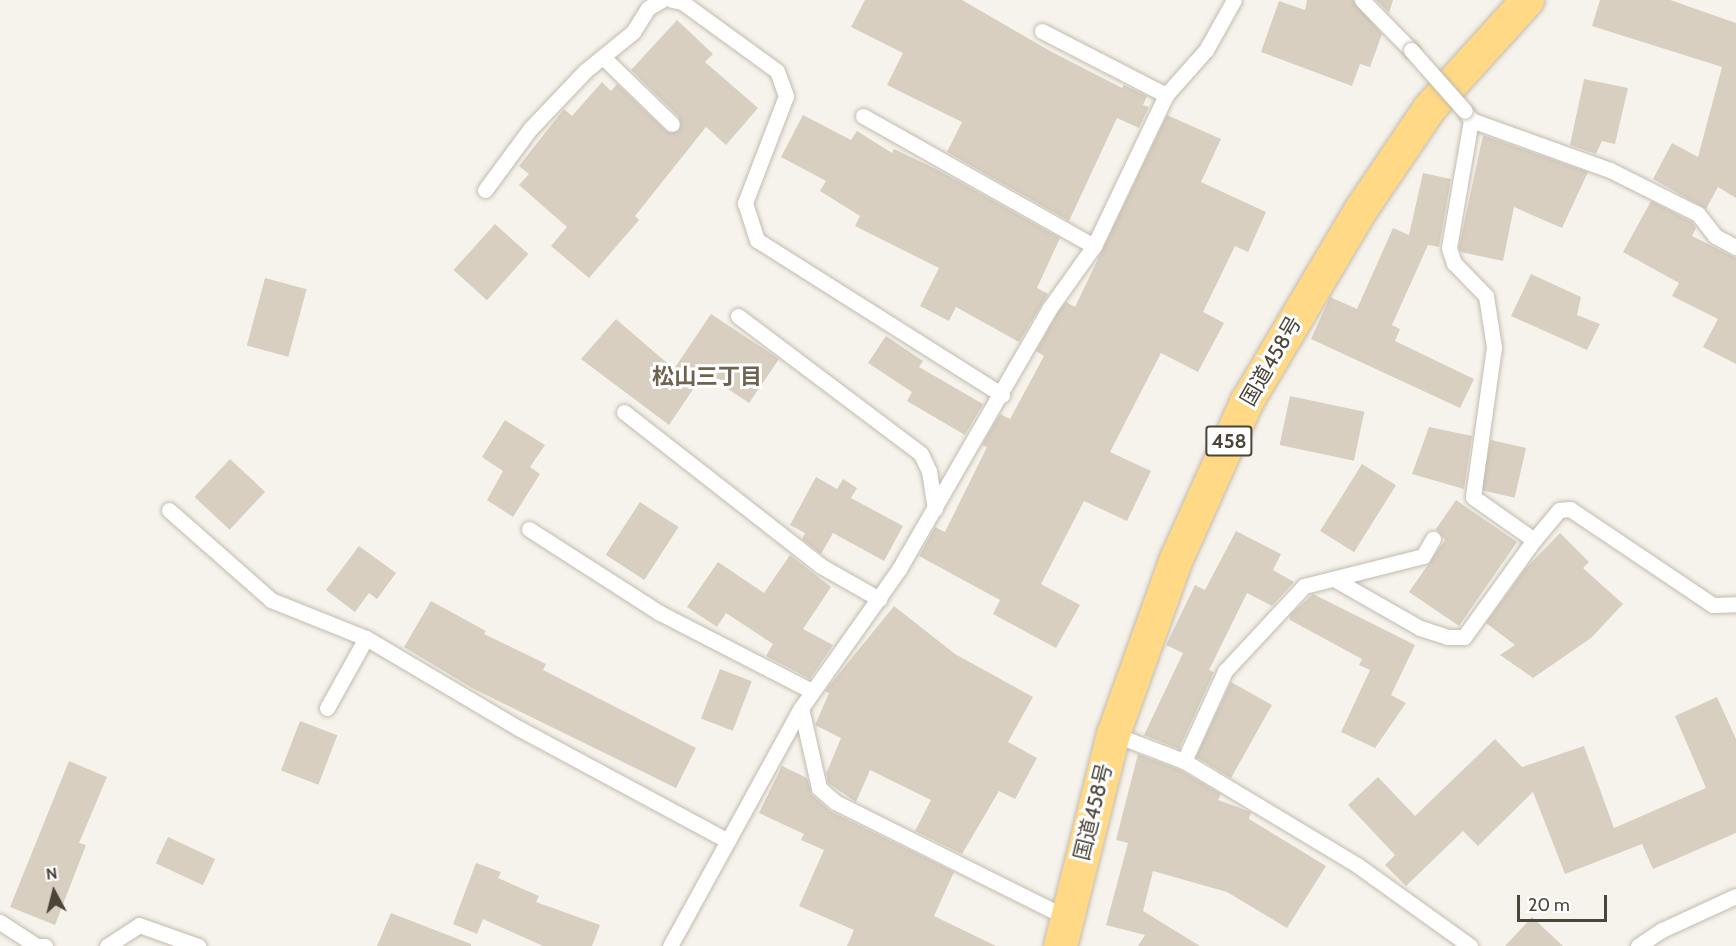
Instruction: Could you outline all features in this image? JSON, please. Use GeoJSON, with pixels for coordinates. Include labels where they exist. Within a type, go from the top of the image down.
{"type":"FeatureCollection","features":[{"type":"Feature","properties":{"kind":"highway","name":"国道458号"},"geometry":{"type":"LineString","coordinates":[[1063,932],[1113,734],[1175,561],[1246,402],[1360,210],[1429,108],[1527,0]]}},
{"type":"Feature","properties":{"kind":"lane"},"geometry":{"type":"LineString","coordinates":[[485,190],[531,129],[603,57],[633,32],[648,8],[662,0]]}},
{"type":"Feature","properties":{"kind":"lane"},"geometry":{"type":"LineString","coordinates":[[672,0],[682,2],[777,71],[786,96],[746,203],[757,240],[1002,395]]}},
{"type":"Feature","properties":{"kind":"lane"},"geometry":{"type":"LineString","coordinates":[[670,946],[801,708],[879,599],[1002,395],[1049,309],[1094,246],[1166,95],[1206,50],[1234,0]]}},
{"type":"Feature","properties":{"kind":"lane"},"geometry":{"type":"LineString","coordinates":[[1362,0],[1411,50],[1468,116],[1610,170],[1698,214],[1714,236],[1736,248]]}},
{"type":"Feature","properties":{"kind":"lane"},"geometry":{"type":"LineString","coordinates":[[1042,32],[1166,95]]}},
{"type":"Feature","properties":{"kind":"lane"},"geometry":{"type":"LineString","coordinates":[[603,57],[672,124]]}},
{"type":"Feature","properties":{"kind":"lane"},"geometry":{"type":"LineString","coordinates":[[863,116],[1094,246]]}},
{"type":"Feature","properties":{"kind":"lane"},"geometry":{"type":"LineString","coordinates":[[1468,116],[1449,248],[1454,263],[1486,296],[1494,347],[1473,497],[1534,540]]}},
{"type":"Feature","properties":{"kind":"lane"},"geometry":{"type":"LineString","coordinates":[[738,316],[921,454],[930,471],[934,509]]}},
{"type":"Feature","properties":{"kind":"lane"},"geometry":{"type":"LineString","coordinates":[[624,412],[821,566],[879,599]]}},
{"type":"Feature","properties":{"kind":"lane"},"geometry":{"type":"LineString","coordinates":[[1334,579],[1420,628],[1447,637],[1464,637],[1534,540],[1559,510],[1570,509],[1713,605],[1736,604]]}},
{"type":"Feature","properties":{"kind":"lane"},"geometry":{"type":"LineString","coordinates":[[169,510],[271,600],[366,638],[520,729],[728,841]]}},
{"type":"Feature","properties":{"kind":"lane"},"geometry":{"type":"LineString","coordinates":[[528,529],[660,613],[812,692]]}},
{"type":"Feature","properties":{"kind":"lane"},"geometry":{"type":"LineString","coordinates":[[1184,761],[1225,671],[1304,586],[1423,556],[1433,539]]}},
{"type":"Feature","properties":{"kind":"lane"},"geometry":{"type":"LineString","coordinates":[[327,708],[366,638]]}},
{"type":"Feature","properties":{"kind":"lane"},"geometry":{"type":"LineString","coordinates":[[801,708],[819,788],[836,802],[1063,932]]}},
{"type":"Feature","properties":{"kind":"lane"},"geometry":{"type":"LineString","coordinates":[[1113,734],[1184,761],[1357,865],[1470,946]]}},
{"type":"Feature","properties":{"kind":"lane"},"geometry":{"type":"LineString","coordinates":[[1638,946],[1662,930],[1736,896]]}},
{"type":"Feature","properties":{"kind":"lane"},"geometry":{"type":"LineString","coordinates":[[0,922],[37,946],[45,946]]}},
{"type":"Feature","properties":{"kind":"lane"},"geometry":{"type":"LineString","coordinates":[[107,946],[139,925],[198,946]]}},
{"type":"Feature","properties":{"kind":"building"},"geometry":{"type":"Polygon","coordinates":[[[865,0],[962,0],[1050,51],[1122,88],[1124,85],[1147,96],[1143,105],[1149,107],[1139,128],[1117,118],[1069,221],[947,152],[962,122],[887,85],[903,53],[851,27],[865,0]]]}},
{"type":"Feature","properties":{"kind":"building"},"geometry":{"type":"Polygon","coordinates":[[[1307,0],[1353,0],[1382,34],[1370,67],[1360,64],[1352,86],[1261,52],[1279,1],[1305,10],[1307,0]]]}},
{"type":"Feature","properties":{"kind":"building"},"geometry":{"type":"Polygon","coordinates":[[[1376,0],[1393,0],[1389,13],[1376,0]]]}},
{"type":"Feature","properties":{"kind":"building"},"geometry":{"type":"Polygon","coordinates":[[[1600,0],[1670,0],[1736,23],[1736,198],[1718,187],[1706,209],[1653,179],[1672,143],[1698,157],[1722,67],[1592,26],[1600,0]]]}},
{"type":"Feature","properties":{"kind":"building"},"geometry":{"type":"Polygon","coordinates":[[[677,20],[713,54],[705,62],[758,108],[726,145],[706,127],[635,216],[639,220],[589,278],[551,246],[567,227],[519,185],[529,174],[519,166],[564,109],[572,116],[602,82],[611,91],[617,84],[666,131],[679,131],[679,117],[631,70],[677,20]]]}},
{"type":"Feature","properties":{"kind":"building"},"geometry":{"type":"Polygon","coordinates":[[[1584,79],[1628,88],[1615,144],[1602,141],[1596,154],[1570,145],[1584,79]]]}},
{"type":"Feature","properties":{"kind":"building"},"geometry":{"type":"Polygon","coordinates":[[[803,115],[851,140],[857,131],[892,153],[894,149],[938,170],[1060,238],[1037,288],[1048,294],[1019,342],[956,307],[949,321],[920,306],[939,268],[855,226],[860,216],[820,191],[826,181],[781,157],[803,115]]]}},
{"type":"Feature","properties":{"kind":"building"},"geometry":{"type":"Polygon","coordinates":[[[1167,115],[1221,139],[1201,182],[1266,212],[1248,252],[1235,246],[1203,312],[1224,323],[1198,372],[1161,353],[1110,452],[1151,471],[1127,521],[1084,501],[1041,584],[1080,605],[1056,648],[993,614],[1000,600],[919,556],[935,527],[945,532],[987,447],[982,445],[1000,414],[1010,419],[1044,356],[1036,351],[1057,314],[1066,302],[1075,307],[1167,115]]]}},
{"type":"Feature","properties":{"kind":"building"},"geometry":{"type":"Polygon","coordinates":[[[1483,135],[1588,172],[1562,228],[1514,207],[1503,261],[1461,252],[1459,247],[1483,135]]]}},
{"type":"Feature","properties":{"kind":"building"},"geometry":{"type":"Polygon","coordinates":[[[1423,173],[1451,179],[1439,247],[1428,245],[1392,325],[1400,329],[1395,341],[1474,379],[1460,408],[1311,339],[1330,297],[1357,309],[1393,228],[1409,235],[1423,173]]]}},
{"type":"Feature","properties":{"kind":"building"},"geometry":{"type":"Polygon","coordinates":[[[1651,201],[1692,222],[1696,228],[1692,236],[1736,258],[1736,364],[1703,347],[1718,319],[1672,296],[1679,283],[1623,252],[1651,201]]]}},
{"type":"Feature","properties":{"kind":"building"},"geometry":{"type":"Polygon","coordinates":[[[495,224],[528,254],[487,300],[454,270],[495,224]]]}},
{"type":"Feature","properties":{"kind":"building"},"geometry":{"type":"Polygon","coordinates":[[[1531,274],[1581,297],[1577,315],[1600,324],[1587,350],[1511,316],[1531,274]]]}},
{"type":"Feature","properties":{"kind":"building"},"geometry":{"type":"Polygon","coordinates":[[[265,278],[307,289],[288,357],[247,346],[265,278]]]}},
{"type":"Feature","properties":{"kind":"building"},"geometry":{"type":"Polygon","coordinates":[[[711,314],[779,359],[749,403],[704,373],[669,425],[581,359],[616,319],[674,369],[711,314]]]}},
{"type":"Feature","properties":{"kind":"building"},"geometry":{"type":"Polygon","coordinates":[[[886,336],[923,361],[919,367],[983,404],[965,435],[907,401],[912,392],[868,363],[886,336]]]}},
{"type":"Feature","properties":{"kind":"building"},"geometry":{"type":"Polygon","coordinates":[[[1290,396],[1364,412],[1354,461],[1280,445],[1290,396]]]}},
{"type":"Feature","properties":{"kind":"building"},"geometry":{"type":"Polygon","coordinates":[[[505,420],[545,445],[530,467],[540,474],[513,517],[487,500],[503,471],[482,457],[505,420]]]}},
{"type":"Feature","properties":{"kind":"building"},"geometry":{"type":"Polygon","coordinates":[[[1429,427],[1472,436],[1464,489],[1412,474],[1429,427]]]}},
{"type":"Feature","properties":{"kind":"building"},"geometry":{"type":"Polygon","coordinates":[[[1491,440],[1526,448],[1515,498],[1480,490],[1491,440]]]}},
{"type":"Feature","properties":{"kind":"building"},"geometry":{"type":"Polygon","coordinates":[[[230,459],[265,492],[230,530],[195,497],[230,459]]]}},
{"type":"Feature","properties":{"kind":"building"},"geometry":{"type":"Polygon","coordinates":[[[1362,464],[1396,485],[1354,552],[1320,531],[1362,464]]]}},
{"type":"Feature","properties":{"kind":"building"},"geometry":{"type":"Polygon","coordinates":[[[816,477],[837,489],[843,479],[857,488],[851,498],[903,526],[884,561],[833,533],[821,554],[802,539],[805,533],[790,525],[816,477]]]}},
{"type":"Feature","properties":{"kind":"building"},"geometry":{"type":"Polygon","coordinates":[[[1456,500],[1517,542],[1459,626],[1409,592],[1445,540],[1436,529],[1456,500]]]}},
{"type":"Feature","properties":{"kind":"building"},"geometry":{"type":"Polygon","coordinates":[[[640,502],[679,527],[644,580],[606,555],[640,502]]]}},
{"type":"Feature","properties":{"kind":"building"},"geometry":{"type":"Polygon","coordinates":[[[1236,531],[1281,554],[1273,570],[1294,582],[1272,606],[1247,593],[1209,670],[1214,672],[1179,749],[1144,735],[1183,653],[1166,645],[1195,585],[1205,590],[1236,531]]]}},
{"type":"Feature","properties":{"kind":"building"},"geometry":{"type":"Polygon","coordinates":[[[1560,533],[1589,562],[1583,568],[1623,604],[1591,638],[1533,678],[1500,655],[1515,645],[1486,623],[1525,569],[1560,533]]]}},
{"type":"Feature","properties":{"kind":"building"},"geometry":{"type":"Polygon","coordinates":[[[359,546],[396,573],[377,599],[369,593],[355,612],[326,590],[359,546]]]}},
{"type":"Feature","properties":{"kind":"building"},"geometry":{"type":"Polygon","coordinates":[[[790,555],[831,587],[803,629],[833,645],[810,679],[766,656],[773,644],[726,613],[717,627],[687,607],[718,562],[764,593],[790,555]]]}},
{"type":"Feature","properties":{"kind":"building"},"geometry":{"type":"Polygon","coordinates":[[[1313,594],[1415,645],[1391,695],[1406,703],[1375,748],[1341,732],[1370,670],[1359,665],[1362,659],[1290,620],[1290,615],[1313,594]]]}},
{"type":"Feature","properties":{"kind":"building"},"geometry":{"type":"Polygon","coordinates":[[[431,601],[486,631],[484,634],[546,664],[543,670],[696,748],[676,788],[472,688],[404,647],[431,601]]]}},
{"type":"Feature","properties":{"kind":"building"},"geometry":{"type":"Polygon","coordinates":[[[894,606],[955,654],[1033,697],[1008,742],[1037,758],[1015,799],[999,791],[962,854],[915,831],[931,800],[870,770],[856,802],[828,783],[826,774],[841,738],[815,725],[829,693],[825,691],[894,606]]]}},
{"type":"Feature","properties":{"kind":"building"},"geometry":{"type":"Polygon","coordinates":[[[720,669],[752,681],[733,731],[701,718],[720,669]]]}},
{"type":"Feature","properties":{"kind":"building"},"geometry":{"type":"Polygon","coordinates":[[[1231,682],[1272,705],[1231,778],[1196,757],[1231,682]]]}},
{"type":"Feature","properties":{"kind":"building"},"geometry":{"type":"Polygon","coordinates":[[[1717,697],[1736,739],[1736,833],[1653,869],[1642,844],[1565,874],[1533,792],[1478,846],[1463,831],[1406,886],[1385,865],[1395,855],[1348,805],[1378,777],[1415,816],[1495,739],[1522,767],[1584,746],[1614,828],[1706,788],[1675,716],[1717,697]]]}},
{"type":"Feature","properties":{"kind":"building"},"geometry":{"type":"Polygon","coordinates":[[[300,721],[337,735],[318,785],[281,770],[300,721]]]}},
{"type":"Feature","properties":{"kind":"building"},"geometry":{"type":"Polygon","coordinates":[[[1138,754],[1180,770],[1221,794],[1218,800],[1251,812],[1249,819],[1326,866],[1287,928],[1227,892],[1153,871],[1143,911],[1200,946],[1138,946],[1145,935],[1106,925],[1128,843],[1116,840],[1138,754]]]}},
{"type":"Feature","properties":{"kind":"building"},"geometry":{"type":"Polygon","coordinates":[[[69,761],[107,777],[79,843],[86,845],[55,925],[10,907],[69,761]]]}},
{"type":"Feature","properties":{"kind":"building"},"geometry":{"type":"Polygon","coordinates":[[[782,766],[807,778],[812,795],[830,811],[954,872],[934,916],[996,946],[847,946],[854,930],[799,906],[824,850],[801,840],[804,834],[759,813],[782,766]]]}},
{"type":"Feature","properties":{"kind":"building"},"geometry":{"type":"Polygon","coordinates":[[[168,837],[215,859],[203,885],[156,863],[168,837]]]}},
{"type":"Feature","properties":{"kind":"building"},"geometry":{"type":"Polygon","coordinates":[[[476,863],[501,872],[498,878],[539,896],[536,902],[600,925],[592,946],[543,946],[483,919],[477,934],[453,924],[476,863]]]}},
{"type":"Feature","properties":{"kind":"building"},"geometry":{"type":"Polygon","coordinates":[[[391,913],[471,944],[471,946],[377,946],[391,913]]]}},
{"type":"Feature","properties":{"kind":"building"},"geometry":{"type":"Polygon","coordinates":[[[1532,917],[1563,946],[1505,946],[1532,917]]]}},
{"type":"Feature","properties":{"kind":"district","name":"松山三丁目"},"geometry":{"type":"Point","coordinates":[707,377]}}]}
